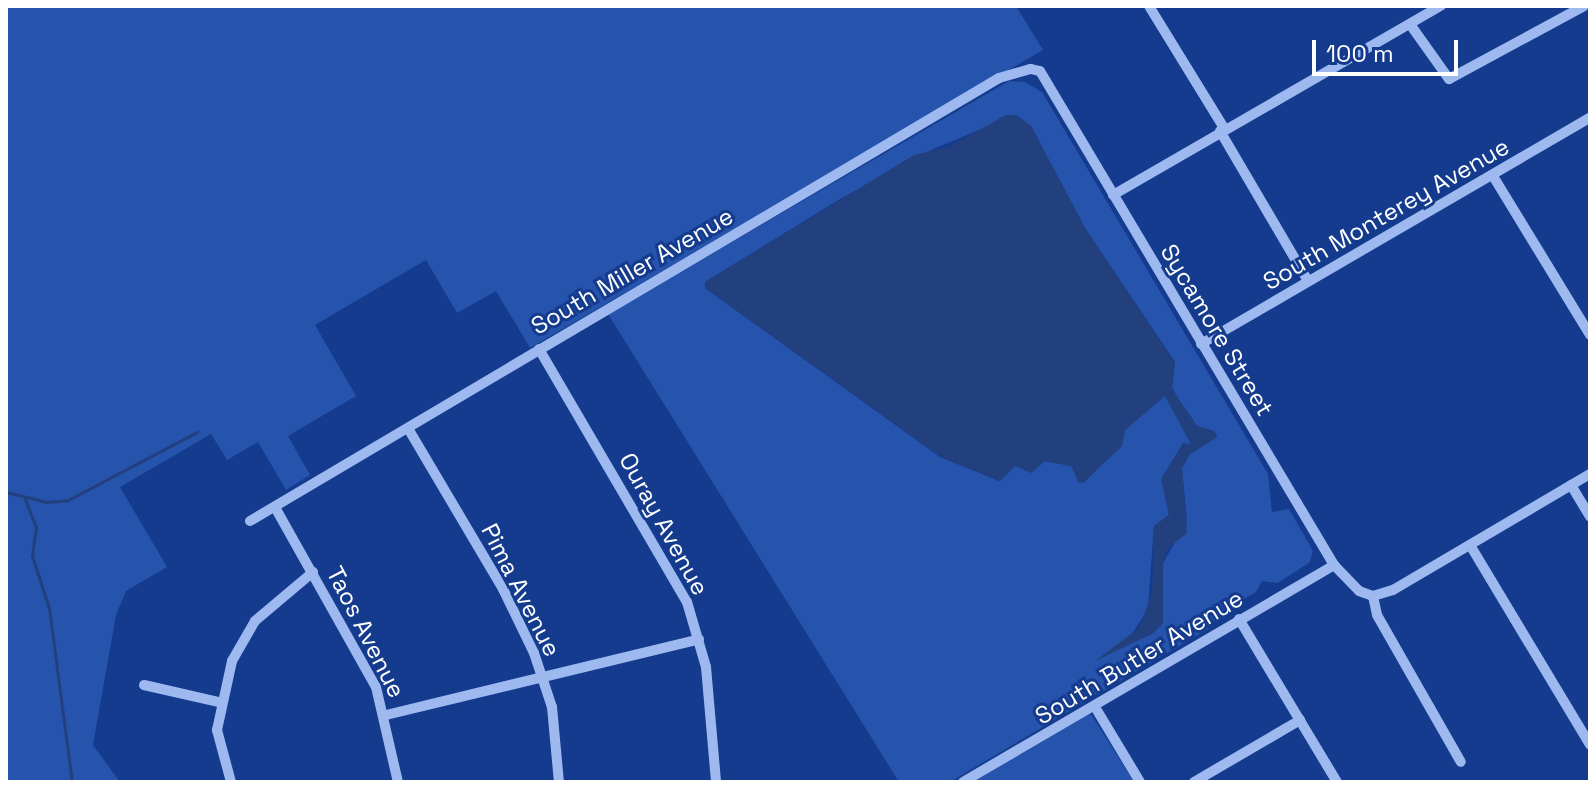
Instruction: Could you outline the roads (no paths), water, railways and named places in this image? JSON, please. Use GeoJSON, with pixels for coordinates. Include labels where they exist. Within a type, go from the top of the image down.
{"type":"FeatureCollection","features":[{"type":"Feature","properties":{"kind":"street"},"geometry":{"type":"LineString","coordinates":[[1149,6],[1308,281]]}},
{"type":"Feature","properties":{"kind":"street"},"geometry":{"type":"LineString","coordinates":[[1113,195],[1222,130],[1412,27],[1441,6]]}},
{"type":"Feature","properties":{"kind":"street"},"geometry":{"type":"LineString","coordinates":[[1412,27],[1449,79],[1584,6]]}},
{"type":"Feature","properties":{"kind":"street","name":"South Miller Avenue"},"geometry":{"type":"LineString","coordinates":[[250,521],[276,509],[539,349],[999,78],[1021,69],[1040,71]]}},
{"type":"Feature","properties":{"kind":"street","name":"Sycamore Street"},"geometry":{"type":"LineString","coordinates":[[1040,71],[1334,565],[1354,587],[1373,596]]}},
{"type":"Feature","properties":{"kind":"street","name":"South Monterey Avenue"},"geometry":{"type":"LineString","coordinates":[[1201,344],[1590,118]]}},
{"type":"Feature","properties":{"kind":"street"},"geometry":{"type":"LineString","coordinates":[[1493,176],[1590,335]]}},
{"type":"Feature","properties":{"kind":"street","name":"Ouray Avenue"},"geometry":{"type":"LineString","coordinates":[[539,349],[670,568],[699,639],[712,712],[716,782]]}},
{"type":"Feature","properties":{"kind":"street","name":"Pima Avenue"},"geometry":{"type":"LineString","coordinates":[[409,430],[503,589],[543,677],[552,707],[559,782]]}},
{"type":"Feature","properties":{"kind":"street"},"geometry":{"type":"LineString","coordinates":[[1461,762],[1377,615],[1373,596],[1393,590],[1590,474]]}},
{"type":"Feature","properties":{"kind":"street"},"geometry":{"type":"LineString","coordinates":[[1571,485],[1590,517]]}},
{"type":"Feature","properties":{"kind":"street","name":"Taos Avenue"},"geometry":{"type":"LineString","coordinates":[[276,509],[313,572],[386,715],[398,782]]}},
{"type":"Feature","properties":{"kind":"street"},"geometry":{"type":"LineString","coordinates":[[1470,545],[1590,745]]}},
{"type":"Feature","properties":{"kind":"street","name":"South Butler Avenue"},"geometry":{"type":"LineString","coordinates":[[963,782],[1334,565]]}},
{"type":"Feature","properties":{"kind":"street"},"geometry":{"type":"LineString","coordinates":[[231,782],[219,744],[219,702],[245,634],[273,602],[313,572]]}},
{"type":"Feature","properties":{"kind":"street"},"geometry":{"type":"LineString","coordinates":[[1239,619],[1337,782]]}},
{"type":"Feature","properties":{"kind":"street"},"geometry":{"type":"LineString","coordinates":[[386,715],[699,639]]}},
{"type":"Feature","properties":{"kind":"street"},"geometry":{"type":"LineString","coordinates":[[144,685],[219,702]]}},
{"type":"Feature","properties":{"kind":"street"},"geometry":{"type":"LineString","coordinates":[[1095,707],[1140,782]]}},
{"type":"Feature","properties":{"kind":"street"},"geometry":{"type":"LineString","coordinates":[[1194,782],[1300,720]]}},
{"type":"Feature","properties":{"kind":"waterway"},"geometry":{"type":"LineString","coordinates":[[6,492],[47,502],[68,500],[197,432]]}},
{"type":"Feature","properties":{"kind":"waterway"},"geometry":{"type":"LineString","coordinates":[[25,499],[36,527],[32,556],[49,608],[72,782]]}}]}
